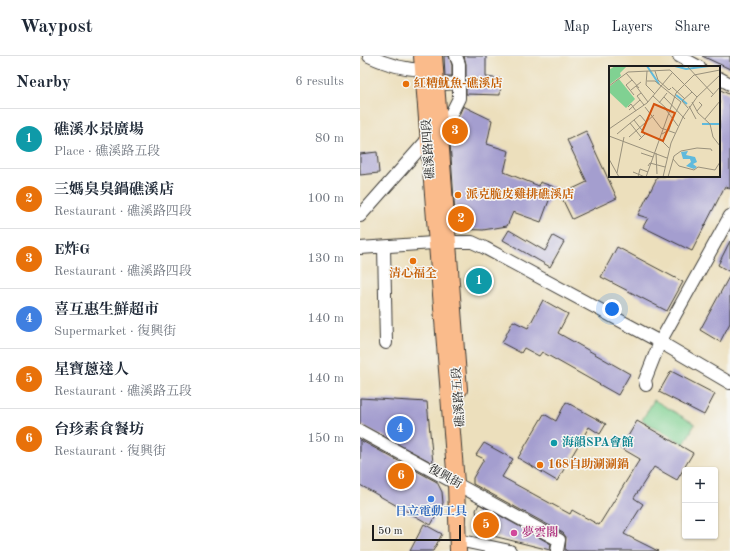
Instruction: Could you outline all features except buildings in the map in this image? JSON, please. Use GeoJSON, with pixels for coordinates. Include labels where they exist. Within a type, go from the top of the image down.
{"type":"FeatureCollection","features":[{"type":"Feature","properties":{"kind":"main road","name":"礁溪路四段"},"geometry":{"type":"LineString","coordinates":[[429,70],[442,242]]}},
{"type":"Feature","properties":{"kind":"main road","name":"礁溪路五段"},"geometry":{"type":"LineString","coordinates":[[442,242],[461,486],[464,546]]}},
{"type":"Feature","properties":{"kind":"street"},"geometry":{"type":"LineString","coordinates":[[370,56],[386,64],[429,70],[459,83]]}},
{"type":"Feature","properties":{"kind":"street"},"geometry":{"type":"LineString","coordinates":[[360,216],[434,131],[448,120],[459,98],[459,64],[456,56]]}},
{"type":"Feature","properties":{"kind":"street"},"geometry":{"type":"LineString","coordinates":[[679,56],[697,66]]}},
{"type":"Feature","properties":{"kind":"street"},"geometry":{"type":"LineString","coordinates":[[720,79],[730,84]]}},
{"type":"Feature","properties":{"kind":"street"},"geometry":{"type":"LineString","coordinates":[[646,385],[646,380],[660,342],[727,231],[730,216]]}},
{"type":"Feature","properties":{"kind":"street"},"geometry":{"type":"LineString","coordinates":[[360,248],[442,242],[472,242],[660,342],[730,384]]}},
{"type":"Feature","properties":{"kind":"street"},"geometry":{"type":"LineString","coordinates":[[384,246],[386,343]]}},
{"type":"Feature","properties":{"kind":"street","name":"復興街"},"geometry":{"type":"LineString","coordinates":[[360,431],[559,540],[557,551]]}},
{"type":"Feature","properties":{"kind":"street"},"geometry":{"type":"LineString","coordinates":[[464,546],[510,551]]}},
{"type":"Feature","properties":{"kind":"green space"},"geometry":{"type":"Polygon","coordinates":[[[654,400],[695,424],[684,444],[642,420],[654,400]]]}},
{"type":"Feature","properties":{"kind":"place","name":"紅糟魷魚-礁溪店"},"geometry":{"type":"Point","coordinates":[406,84]}},
{"type":"Feature","properties":{"kind":"place","name":"E炸G"},"geometry":{"type":"Point","coordinates":[455,131]}},
{"type":"Feature","properties":{"kind":"place","name":"派克脆皮雞排礁溪店"},"geometry":{"type":"Point","coordinates":[458,195]}},
{"type":"Feature","properties":{"kind":"place","name":"三媽臭臭鍋礁溪店"},"geometry":{"type":"Point","coordinates":[461,219]}},
{"type":"Feature","properties":{"kind":"place","name":"清心福全"},"geometry":{"type":"Point","coordinates":[413,261]}},
{"type":"Feature","properties":{"kind":"place","name":"礁溪水景廣場"},"geometry":{"type":"Point","coordinates":[479,281]}},
{"type":"Feature","properties":{"kind":"place","name":"喜互惠生鮮超市"},"geometry":{"type":"Point","coordinates":[400,429]}},
{"type":"Feature","properties":{"kind":"place","name":"海韻SPA會館"},"geometry":{"type":"Point","coordinates":[554,443]}},
{"type":"Feature","properties":{"kind":"place","name":"168自助涮涮鍋"},"geometry":{"type":"Point","coordinates":[540,465]}},
{"type":"Feature","properties":{"kind":"place","name":"台珍素食餐坊"},"geometry":{"type":"Point","coordinates":[401,476]}},
{"type":"Feature","properties":{"kind":"place","name":"日立電動工具"},"geometry":{"type":"Point","coordinates":[431,499]}},
{"type":"Feature","properties":{"kind":"place","name":"星寶蔥達人"},"geometry":{"type":"Point","coordinates":[486,525]}},
{"type":"Feature","properties":{"kind":"place","name":"夢雲閣"},"geometry":{"type":"Point","coordinates":[514,533]}}]}
